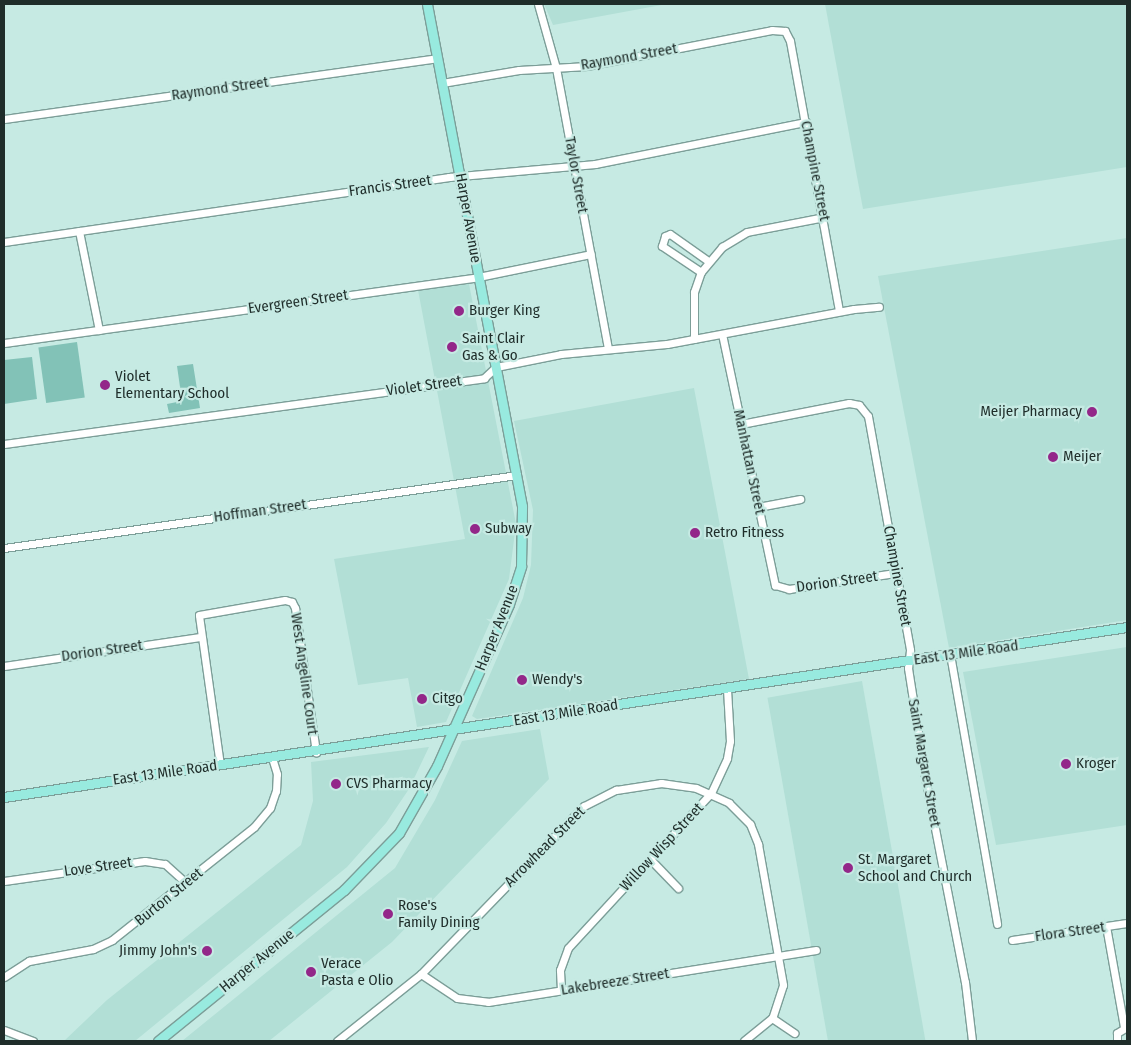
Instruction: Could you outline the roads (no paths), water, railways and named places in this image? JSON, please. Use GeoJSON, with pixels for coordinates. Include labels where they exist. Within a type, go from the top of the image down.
{"type":"FeatureCollection","features":[{"type":"Feature","properties":{"kind":"main road","name":"Harper Avenue"},"geometry":{"type":"LineString","coordinates":[[158,1041],[344,890],[378,858],[417,805],[453,731],[510,604],[521,566],[524,530],[517,474],[427,4]]}},
{"type":"Feature","properties":{"kind":"main road","name":"East 13 Mile Road"},"geometry":{"type":"LineString","coordinates":[[4,797],[220,764],[316,752],[1127,627]]}},
{"type":"Feature","properties":{"kind":"street","name":"Taylor Street"},"geometry":{"type":"LineString","coordinates":[[538,4],[556,68],[608,348]]}},
{"type":"Feature","properties":{"kind":"street","name":"Raymond Street"},"geometry":{"type":"LineString","coordinates":[[442,83],[518,70],[587,66],[772,30],[785,31]]}},
{"type":"Feature","properties":{"kind":"street","name":"Champine Street"},"geometry":{"type":"LineString","coordinates":[[785,31],[790,41],[806,122],[840,311]]}},
{"type":"Feature","properties":{"kind":"street","name":"Raymond Street"},"geometry":{"type":"LineString","coordinates":[[4,119],[437,58]]}},
{"type":"Feature","properties":{"kind":"street","name":"Francis Street"},"geometry":{"type":"LineString","coordinates":[[4,242],[460,177],[574,166],[806,122]]}},
{"type":"Feature","properties":{"kind":"street"},"geometry":{"type":"LineString","coordinates":[[694,339],[692,306],[701,272],[708,261],[722,247],[747,232],[824,217]]}},
{"type":"Feature","properties":{"kind":"street"},"geometry":{"type":"LineString","coordinates":[[79,231],[98,330]]}},
{"type":"Feature","properties":{"kind":"street"},"geometry":{"type":"LineString","coordinates":[[701,272],[662,246],[665,236],[670,234],[708,261]]}},
{"type":"Feature","properties":{"kind":"street","name":"Evergreen Street"},"geometry":{"type":"LineString","coordinates":[[4,343],[478,277],[591,254]]}},
{"type":"Feature","properties":{"kind":"street","name":"Violet Street"},"geometry":{"type":"LineString","coordinates":[[4,444],[484,378],[496,367],[608,348],[694,339],[840,311],[879,308]]}},
{"type":"Feature","properties":{"kind":"street","name":"Manhattan Street"},"geometry":{"type":"LineString","coordinates":[[722,334],[773,580],[779,588]]}},
{"type":"Feature","properties":{"kind":"street","name":"Champine Street"},"geometry":{"type":"LineString","coordinates":[[742,424],[850,403],[859,405],[868,416],[910,650],[908,661]]}},
{"type":"Feature","properties":{"kind":"street","name":"Hoffman Street"},"geometry":{"type":"LineString","coordinates":[[4,548],[517,474]]}},
{"type":"Feature","properties":{"kind":"street"},"geometry":{"type":"LineString","coordinates":[[758,508],[800,499]]}},
{"type":"Feature","properties":{"kind":"street","name":"Dorion Street"},"geometry":{"type":"LineString","coordinates":[[779,588],[895,573]]}},
{"type":"Feature","properties":{"kind":"street","name":"West Angeline Court"},"geometry":{"type":"LineString","coordinates":[[200,637],[199,615],[285,600],[292,602],[316,752]]}},
{"type":"Feature","properties":{"kind":"street"},"geometry":{"type":"LineString","coordinates":[[200,637],[220,764]]}},
{"type":"Feature","properties":{"kind":"street","name":"Dorion Street"},"geometry":{"type":"LineString","coordinates":[[4,666],[200,637]]}},
{"type":"Feature","properties":{"kind":"street"},"geometry":{"type":"LineString","coordinates":[[950,654],[997,924]]}},
{"type":"Feature","properties":{"kind":"street","name":"Saint Margaret Street"},"geometry":{"type":"LineString","coordinates":[[908,661],[926,777],[965,982],[972,1041]]}},
{"type":"Feature","properties":{"kind":"street","name":"Willow Wisp Street"},"geometry":{"type":"LineString","coordinates":[[562,990],[560,970],[568,948],[711,793],[728,758],[730,741],[727,689]]}},
{"type":"Feature","properties":{"kind":"street","name":"Burton Street"},"geometry":{"type":"LineString","coordinates":[[4,977],[29,960],[93,949],[112,940],[186,883],[263,818],[274,798],[277,784],[272,758]]}},
{"type":"Feature","properties":{"kind":"street","name":"Arrowhead Street"},"geometry":{"type":"LineString","coordinates":[[337,1041],[420,974],[584,806],[616,790],[651,783],[677,784],[711,793],[737,810],[754,834],[780,956],[782,994],[772,1018]]}},
{"type":"Feature","properties":{"kind":"street"},"geometry":{"type":"LineString","coordinates":[[651,860],[678,888]]}},
{"type":"Feature","properties":{"kind":"street","name":"Love Street"},"geometry":{"type":"LineString","coordinates":[[4,882],[145,861],[165,864],[186,883]]}},
{"type":"Feature","properties":{"kind":"street","name":"Flora Street"},"geometry":{"type":"LineString","coordinates":[[1012,940],[1127,923]]}},
{"type":"Feature","properties":{"kind":"street"},"geometry":{"type":"LineString","coordinates":[[1106,926],[1126,1027],[1117,1033],[1116,1041]]}},
{"type":"Feature","properties":{"kind":"street","name":"Lakebreeze Street"},"geometry":{"type":"LineString","coordinates":[[420,974],[444,991],[476,1002],[816,950]]}},
{"type":"Feature","properties":{"kind":"street"},"geometry":{"type":"LineString","coordinates":[[744,1041],[772,1018],[794,1033]]}},
{"type":"Feature","properties":{"kind":"street"},"geometry":{"type":"LineString","coordinates":[[4,1030],[33,1041]]}},
{"type":"Feature","properties":{"kind":"place","name":"Burger King"},"geometry":{"type":"Point","coordinates":[459,311]}},
{"type":"Feature","properties":{"kind":"place","name":"Saint Clair Gas & Go"},"geometry":{"type":"Point","coordinates":[452,347]}},
{"type":"Feature","properties":{"kind":"place","name":"Violet Elementary School"},"geometry":{"type":"Point","coordinates":[105,385]}},
{"type":"Feature","properties":{"kind":"place","name":"Meijer Pharmacy"},"geometry":{"type":"Point","coordinates":[1092,412]}},
{"type":"Feature","properties":{"kind":"place","name":"Meijer"},"geometry":{"type":"Point","coordinates":[1053,457]}},
{"type":"Feature","properties":{"kind":"place","name":"Subway"},"geometry":{"type":"Point","coordinates":[475,529]}},
{"type":"Feature","properties":{"kind":"place","name":"Retro Fitness"},"geometry":{"type":"Point","coordinates":[695,533]}},
{"type":"Feature","properties":{"kind":"place","name":"Wendy's"},"geometry":{"type":"Point","coordinates":[522,680]}},
{"type":"Feature","properties":{"kind":"place","name":"Citgo"},"geometry":{"type":"Point","coordinates":[422,699]}},
{"type":"Feature","properties":{"kind":"place","name":"Kroger"},"geometry":{"type":"Point","coordinates":[1066,764]}},
{"type":"Feature","properties":{"kind":"place","name":"CVS Pharmacy"},"geometry":{"type":"Point","coordinates":[336,784]}},
{"type":"Feature","properties":{"kind":"place","name":"St. Margaret School and Church"},"geometry":{"type":"Point","coordinates":[848,868]}},
{"type":"Feature","properties":{"kind":"place","name":"Rose's Family Dining"},"geometry":{"type":"Point","coordinates":[388,914]}},
{"type":"Feature","properties":{"kind":"place","name":"Jimmy John's"},"geometry":{"type":"Point","coordinates":[207,951]}},
{"type":"Feature","properties":{"kind":"place","name":"Verace Pasta e Olio"},"geometry":{"type":"Point","coordinates":[311,972]}}]}
